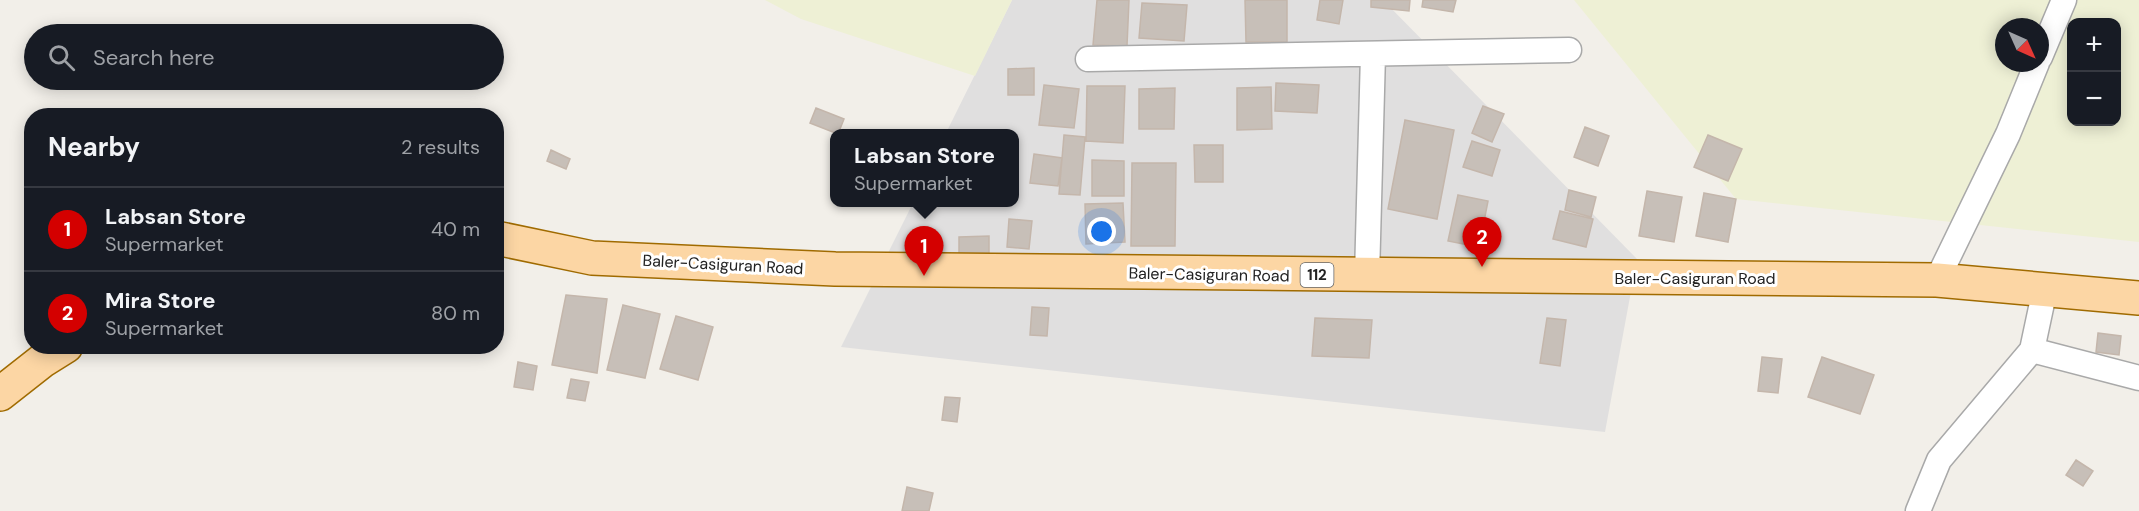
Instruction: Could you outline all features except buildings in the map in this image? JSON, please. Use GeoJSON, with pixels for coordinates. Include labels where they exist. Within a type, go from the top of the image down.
{"type":"FeatureCollection","features":[{"type":"Feature","properties":{"kind":"main road","name":"Baler-Casiguran Road"},"geometry":{"type":"LineString","coordinates":[[504,240],[592,258],[835,269],[1937,280],[2139,298]]}},
{"type":"Feature","properties":{"kind":"main road"},"geometry":{"type":"LineString","coordinates":[[0,394],[53,354]]}},
{"type":"Feature","properties":{"kind":"street"},"geometry":{"type":"LineString","coordinates":[[2049,36],[2064,0]]}},
{"type":"Feature","properties":{"kind":"street"},"geometry":{"type":"LineString","coordinates":[[1088,59],[1569,50]]}},
{"type":"Feature","properties":{"kind":"street"},"geometry":{"type":"LineString","coordinates":[[1367,276],[1373,54]]}},
{"type":"Feature","properties":{"kind":"street"},"geometry":{"type":"LineString","coordinates":[[1937,280],[2008,134],[2033,72]]}},
{"type":"Feature","properties":{"kind":"street"},"geometry":{"type":"LineString","coordinates":[[1918,511],[1939,460],[2032,350],[2044,289]]}},
{"type":"Feature","properties":{"kind":"street"},"geometry":{"type":"LineString","coordinates":[[2032,350],[2139,378]]}},
{"type":"Feature","properties":{"kind":"shaded area"},"geometry":{"type":"Polygon","coordinates":[[[1012,0],[1383,0],[1637,259],[1605,432],[841,347],[911,207],[1019,207],[1019,129],[948,129],[1012,0]]]}},
{"type":"Feature","properties":{"kind":"green space"},"geometry":{"type":"Polygon","coordinates":[[[765,0],[1012,0],[975,76],[801,19],[765,0]]]}},
{"type":"Feature","properties":{"kind":"green space"},"geometry":{"type":"Polygon","coordinates":[[[1574,0],[2139,0],[2139,242],[1736,199],[1574,0]]]}},
{"type":"Feature","properties":{"kind":"place","name":"Mira Store"},"geometry":{"type":"Point","coordinates":[1482,267]}},
{"type":"Feature","properties":{"kind":"place","name":"Labsan Store"},"geometry":{"type":"Point","coordinates":[924,276]}}]}
